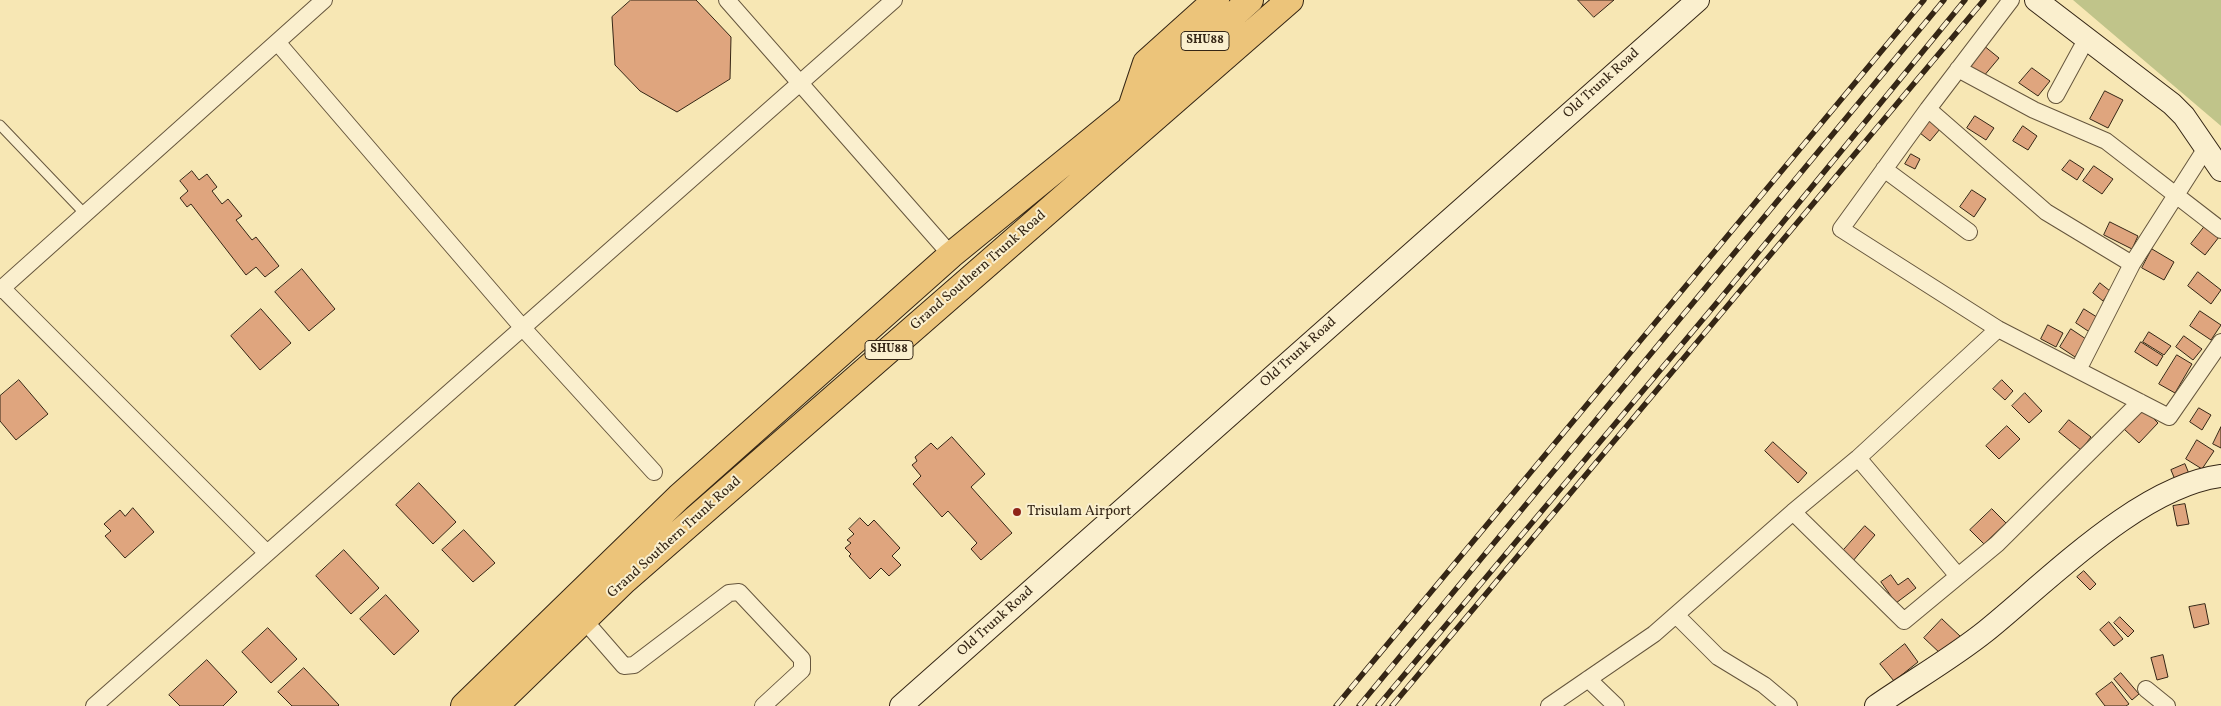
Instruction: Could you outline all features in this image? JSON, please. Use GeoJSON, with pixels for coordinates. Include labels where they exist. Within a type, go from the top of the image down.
{"type":"FeatureCollection","features":[{"type":"Feature","properties":{"kind":"main road"},"geometry":{"type":"LineString","coordinates":[[1130,109],[1146,63],[1216,0]]}},
{"type":"Feature","properties":{"kind":"main road","name":"SHU88"},"geometry":{"type":"LineString","coordinates":[[1130,109],[1250,0]]}},
{"type":"Feature","properties":{"kind":"main road","name":"Grand Southern Trunk Road"},"geometry":{"type":"LineString","coordinates":[[495,706],[624,581],[1290,0]]}},
{"type":"Feature","properties":{"kind":"main road","name":"Grand Southern Trunk Road"},"geometry":{"type":"LineString","coordinates":[[464,706],[679,497],[952,255],[1130,109]]}},
{"type":"Feature","properties":{"kind":"street"},"geometry":{"type":"LineString","coordinates":[[267,553],[1,289],[324,0]]}},
{"type":"Feature","properties":{"kind":"street"},"geometry":{"type":"LineString","coordinates":[[727,0],[798,83],[952,255]]}},
{"type":"Feature","properties":{"kind":"street"},"geometry":{"type":"LineString","coordinates":[[94,706],[894,0]]}},
{"type":"Feature","properties":{"kind":"street","name":"Old Trunk Road"},"geometry":{"type":"LineString","coordinates":[[900,706],[1698,0]]}},
{"type":"Feature","properties":{"kind":"street"},"geometry":{"type":"LineString","coordinates":[[2011,0],[1928,109],[1841,230],[1998,329],[2169,417],[2221,342]]}},
{"type":"Feature","properties":{"kind":"street"},"geometry":{"type":"LineString","coordinates":[[2036,0],[2172,104],[2184,116],[2221,170]]}},
{"type":"Feature","properties":{"kind":"street"},"geometry":{"type":"LineString","coordinates":[[2056,94],[2087,38]]}},
{"type":"Feature","properties":{"kind":"street"},"geometry":{"type":"LineString","coordinates":[[277,42],[522,327],[654,472]]}},
{"type":"Feature","properties":{"kind":"street"},"geometry":{"type":"LineString","coordinates":[[1958,69],[2034,110],[2106,141],[2221,230]]}},
{"type":"Feature","properties":{"kind":"street"},"geometry":{"type":"LineString","coordinates":[[1928,109],[2046,212],[2132,264]]}},
{"type":"Feature","properties":{"kind":"street"},"geometry":{"type":"LineString","coordinates":[[2078,370],[2132,264],[2206,148]]}},
{"type":"Feature","properties":{"kind":"street"},"geometry":{"type":"LineString","coordinates":[[1884,169],[1969,232]]}},
{"type":"Feature","properties":{"kind":"street"},"geometry":{"type":"LineString","coordinates":[[1549,706],[1654,634],[1793,512],[1858,458],[1998,329]]}},
{"type":"Feature","properties":{"kind":"street"},"geometry":{"type":"LineString","coordinates":[[1793,512],[1904,620],[1997,544],[2140,402]]}},
{"type":"Feature","properties":{"kind":"street"},"geometry":{"type":"LineString","coordinates":[[1858,458],[1958,576]]}},
{"type":"Feature","properties":{"kind":"street"},"geometry":{"type":"LineString","coordinates":[[1876,706],[1984,632],[2117,524],[2160,498],[2200,479],[2221,476]]}},
{"type":"Feature","properties":{"kind":"street"},"geometry":{"type":"LineString","coordinates":[[584,620],[624,666],[634,665],[729,593],[739,592],[802,659],[802,670],[763,706]]}},
{"type":"Feature","properties":{"kind":"street"},"geometry":{"type":"LineString","coordinates":[[1676,615],[1718,657],[1764,685],[1789,706]]}},
{"type":"Feature","properties":{"kind":"street"},"geometry":{"type":"LineString","coordinates":[[1588,679],[1616,706]]}},
{"type":"Feature","properties":{"kind":"street"},"geometry":{"type":"LineString","coordinates":[[2146,689],[2167,706]]}},
{"type":"Feature","properties":{"kind":"lane"},"geometry":{"type":"LineString","coordinates":[[0,125],[85,214]]}},
{"type":"Feature","properties":{"kind":"green space"},"geometry":{"type":"Polygon","coordinates":[[[2073,0],[2221,0],[2221,126],[2073,0]]]}},
{"type":"Feature","properties":{"kind":"building"},"geometry":{"type":"Polygon","coordinates":[[[631,0],[696,0],[731,37],[730,79],[677,112],[640,91],[615,65],[612,17],[631,0]]]}},
{"type":"Feature","properties":{"kind":"building"},"geometry":{"type":"Polygon","coordinates":[[[1578,0],[1614,0],[1594,17],[1578,0]]]}},
{"type":"Feature","properties":{"kind":"building"},"geometry":{"type":"Polygon","coordinates":[[[1983,45],[1999,58],[1983,77],[1967,65],[1983,45]]]}},
{"type":"Feature","properties":{"kind":"building"},"geometry":{"type":"Polygon","coordinates":[[[2032,68],[2050,81],[2038,96],[2019,83],[2032,68]]]}},
{"type":"Feature","properties":{"kind":"building"},"geometry":{"type":"Polygon","coordinates":[[[2105,91],[2123,100],[2108,128],[2090,119],[2105,91]]]}},
{"type":"Feature","properties":{"kind":"building"},"geometry":{"type":"Polygon","coordinates":[[[1975,116],[1994,128],[1986,140],[1967,128],[1975,116]]]}},
{"type":"Feature","properties":{"kind":"building"},"geometry":{"type":"Polygon","coordinates":[[[1930,121],[1940,129],[1930,141],[1920,133],[1930,121]]]}},
{"type":"Feature","properties":{"kind":"building"},"geometry":{"type":"Polygon","coordinates":[[[2023,126],[2037,136],[2028,150],[2013,141],[2023,126]]]}},
{"type":"Feature","properties":{"kind":"building"},"geometry":{"type":"Polygon","coordinates":[[[1911,154],[1920,159],[1915,169],[1905,164],[1911,154]]]}},
{"type":"Feature","properties":{"kind":"building"},"geometry":{"type":"Polygon","coordinates":[[[2070,160],[2084,169],[2077,180],[2062,170],[2070,160]]]}},
{"type":"Feature","properties":{"kind":"building"},"geometry":{"type":"Polygon","coordinates":[[[2094,166],[2113,179],[2102,194],[2083,181],[2094,166]]]}},
{"type":"Feature","properties":{"kind":"building"},"geometry":{"type":"Polygon","coordinates":[[[192,171],[199,180],[207,174],[217,187],[212,191],[222,204],[228,199],[242,216],[236,220],[252,240],[256,237],[279,266],[265,277],[256,267],[246,275],[191,204],[187,207],[180,198],[188,191],[180,181],[192,171]]]}},
{"type":"Feature","properties":{"kind":"building"},"geometry":{"type":"Polygon","coordinates":[[[1972,190],[1986,199],[1974,217],[1960,207],[1972,190]]]}},
{"type":"Feature","properties":{"kind":"building"},"geometry":{"type":"Polygon","coordinates":[[[2110,222],[2138,236],[2132,249],[2104,235],[2110,222]]]}},
{"type":"Feature","properties":{"kind":"building"},"geometry":{"type":"Polygon","coordinates":[[[2205,226],[2219,237],[2205,255],[2191,244],[2205,226]]]}},
{"type":"Feature","properties":{"kind":"building"},"geometry":{"type":"Polygon","coordinates":[[[2152,249],[2174,262],[2164,280],[2142,268],[2152,249]]]}},
{"type":"Feature","properties":{"kind":"building"},"geometry":{"type":"Polygon","coordinates":[[[302,269],[335,309],[309,331],[275,292],[302,269]]]}},
{"type":"Feature","properties":{"kind":"building"},"geometry":{"type":"Polygon","coordinates":[[[2198,272],[2221,290],[2211,304],[2188,286],[2198,272]]]}},
{"type":"Feature","properties":{"kind":"building"},"geometry":{"type":"Polygon","coordinates":[[[2100,283],[2110,291],[2103,301],[2093,293],[2100,283]]]}},
{"type":"Feature","properties":{"kind":"building"},"geometry":{"type":"Polygon","coordinates":[[[261,309],[291,343],[260,370],[231,336],[261,309]]]}},
{"type":"Feature","properties":{"kind":"building"},"geometry":{"type":"Polygon","coordinates":[[[2084,309],[2100,319],[2091,333],[2076,323],[2084,309]]]}},
{"type":"Feature","properties":{"kind":"building"},"geometry":{"type":"Polygon","coordinates":[[[2200,311],[2221,325],[2211,340],[2190,326],[2200,311]]]}},
{"type":"Feature","properties":{"kind":"building"},"geometry":{"type":"Polygon","coordinates":[[[2048,325],[2063,333],[2056,347],[2041,339],[2048,325]]]}},
{"type":"Feature","properties":{"kind":"building"},"geometry":{"type":"Polygon","coordinates":[[[2071,329],[2086,339],[2075,357],[2060,347],[2071,329]]]}},
{"type":"Feature","properties":{"kind":"building"},"geometry":{"type":"Polygon","coordinates":[[[2149,332],[2171,346],[2164,355],[2143,342],[2149,332]]]}},
{"type":"Feature","properties":{"kind":"building"},"geometry":{"type":"Polygon","coordinates":[[[2184,336],[2202,349],[2193,360],[2176,347],[2184,336]]]}},
{"type":"Feature","properties":{"kind":"building"},"geometry":{"type":"Polygon","coordinates":[[[2141,342],[2163,356],[2157,366],[2135,352],[2141,342]]]}},
{"type":"Feature","properties":{"kind":"building"},"geometry":{"type":"Polygon","coordinates":[[[2177,355],[2192,364],[2175,393],[2159,384],[2177,355]]]}},
{"type":"Feature","properties":{"kind":"building"},"geometry":{"type":"Polygon","coordinates":[[[19,380],[48,414],[16,440],[0,421],[0,396],[19,380]]]}},
{"type":"Feature","properties":{"kind":"building"},"geometry":{"type":"Polygon","coordinates":[[[2002,380],[2013,391],[2005,400],[1993,389],[2002,380]]]}},
{"type":"Feature","properties":{"kind":"building"},"geometry":{"type":"Polygon","coordinates":[[[2025,393],[2042,411],[2029,423],[2012,406],[2025,393]]]}},
{"type":"Feature","properties":{"kind":"building"},"geometry":{"type":"Polygon","coordinates":[[[2199,408],[2211,415],[2202,430],[2190,422],[2199,408]]]}},
{"type":"Feature","properties":{"kind":"building"},"geometry":{"type":"Polygon","coordinates":[[[2144,409],[2158,423],[2139,443],[2124,429],[2144,409]]]}},
{"type":"Feature","properties":{"kind":"building"},"geometry":{"type":"Polygon","coordinates":[[[2069,420],[2091,437],[2081,450],[2059,432],[2069,420]]]}},
{"type":"Feature","properties":{"kind":"building"},"geometry":{"type":"Polygon","coordinates":[[[2007,426],[2020,439],[1999,459],[1986,446],[2007,426]]]}},
{"type":"Feature","properties":{"kind":"building"},"geometry":{"type":"Polygon","coordinates":[[[2221,427],[2221,448],[2213,444],[2221,427]]]}},
{"type":"Feature","properties":{"kind":"building"},"geometry":{"type":"Polygon","coordinates":[[[952,437],[985,474],[971,487],[1012,533],[981,560],[971,549],[977,543],[948,511],[942,517],[913,484],[921,476],[912,465],[917,461],[915,457],[931,443],[937,449],[952,437]]]}},
{"type":"Feature","properties":{"kind":"building"},"geometry":{"type":"Polygon","coordinates":[[[2197,440],[2214,451],[2202,469],[2186,459],[2197,440]]]}},
{"type":"Feature","properties":{"kind":"building"},"geometry":{"type":"Polygon","coordinates":[[[1773,442],[1807,473],[1798,483],[1765,451],[1773,442]]]}},
{"type":"Feature","properties":{"kind":"building"},"geometry":{"type":"Polygon","coordinates":[[[2185,464],[2192,481],[2178,487],[2171,470],[2185,464]]]}},
{"type":"Feature","properties":{"kind":"building"},"geometry":{"type":"Polygon","coordinates":[[[419,483],[456,522],[433,544],[396,505],[419,483]]]}},
{"type":"Feature","properties":{"kind":"building"},"geometry":{"type":"Polygon","coordinates":[[[2185,504],[2189,524],[2177,526],[2173,506],[2185,504]]]}},
{"type":"Feature","properties":{"kind":"building"},"geometry":{"type":"Polygon","coordinates":[[[133,508],[154,532],[125,558],[105,536],[111,531],[104,524],[120,510],[125,516],[133,508]]]}},
{"type":"Feature","properties":{"kind":"building"},"geometry":{"type":"Polygon","coordinates":[[[1992,509],[2006,523],[1984,544],[1970,530],[1992,509]]]}},
{"type":"Feature","properties":{"kind":"building"},"geometry":{"type":"Polygon","coordinates":[[[860,518],[868,526],[874,520],[900,548],[892,556],[901,565],[889,576],[881,568],[870,579],[849,556],[851,554],[845,548],[851,543],[847,540],[854,534],[849,529],[860,518]]]}},
{"type":"Feature","properties":{"kind":"building"},"geometry":{"type":"Polygon","coordinates":[[[1865,526],[1875,535],[1852,562],[1841,553],[1865,526]]]}},
{"type":"Feature","properties":{"kind":"building"},"geometry":{"type":"Polygon","coordinates":[[[464,530],[495,563],[473,582],[442,550],[464,530]]]}},
{"type":"Feature","properties":{"kind":"building"},"geometry":{"type":"Polygon","coordinates":[[[344,550],[379,588],[351,614],[316,576],[344,550]]]}},
{"type":"Feature","properties":{"kind":"building"},"geometry":{"type":"Polygon","coordinates":[[[2084,571],[2096,584],[2090,590],[2077,577],[2084,571]]]}},
{"type":"Feature","properties":{"kind":"building"},"geometry":{"type":"Polygon","coordinates":[[[1891,575],[1898,585],[1908,578],[1916,588],[1896,603],[1881,582],[1891,575]]]}},
{"type":"Feature","properties":{"kind":"building"},"geometry":{"type":"Polygon","coordinates":[[[386,595],[419,631],[394,655],[360,619],[386,595]]]}},
{"type":"Feature","properties":{"kind":"building"},"geometry":{"type":"Polygon","coordinates":[[[2205,604],[2209,624],[2194,628],[2189,607],[2205,604]]]}},
{"type":"Feature","properties":{"kind":"building"},"geometry":{"type":"Polygon","coordinates":[[[2120,617],[2134,631],[2128,637],[2114,623],[2120,617]]]}},
{"type":"Feature","properties":{"kind":"building"},"geometry":{"type":"Polygon","coordinates":[[[1942,619],[1961,637],[1942,655],[1924,638],[1942,619]]]}},
{"type":"Feature","properties":{"kind":"building"},"geometry":{"type":"Polygon","coordinates":[[[2109,622],[2123,639],[2114,646],[2100,630],[2109,622]]]}},
{"type":"Feature","properties":{"kind":"building"},"geometry":{"type":"Polygon","coordinates":[[[268,628],[297,659],[271,683],[242,652],[268,628]]]}},
{"type":"Feature","properties":{"kind":"building"},"geometry":{"type":"Polygon","coordinates":[[[1905,644],[1918,662],[1894,681],[1880,664],[1905,644]]]}},
{"type":"Feature","properties":{"kind":"building"},"geometry":{"type":"Polygon","coordinates":[[[2163,655],[2168,677],[2157,680],[2151,658],[2163,655]]]}},
{"type":"Feature","properties":{"kind":"building"},"geometry":{"type":"Polygon","coordinates":[[[207,660],[237,692],[223,706],[180,706],[169,695],[207,660]]]}},
{"type":"Feature","properties":{"kind":"building"},"geometry":{"type":"Polygon","coordinates":[[[304,668],[338,706],[292,706],[278,692],[304,668]]]}},
{"type":"Feature","properties":{"kind":"building"},"geometry":{"type":"Polygon","coordinates":[[[2121,673],[2139,694],[2132,700],[2114,679],[2121,673]]]}},
{"type":"Feature","properties":{"kind":"building"},"geometry":{"type":"Polygon","coordinates":[[[2112,682],[2129,704],[2126,706],[2105,706],[2096,694],[2112,682]]]}},
{"type":"Feature","properties":{"kind":"railway"},"geometry":{"type":"LineString","coordinates":[[1336,706],[1924,0]]}},
{"type":"Feature","properties":{"kind":"railway"},"geometry":{"type":"LineString","coordinates":[[1359,706],[1944,0]]}},
{"type":"Feature","properties":{"kind":"railway"},"geometry":{"type":"LineString","coordinates":[[1378,706],[1720,299],[1965,0]]}},
{"type":"Feature","properties":{"kind":"railway"},"geometry":{"type":"LineString","coordinates":[[1392,706],[1984,0]]}},
{"type":"Feature","properties":{"kind":"place","name":"Trisulam Airport"},"geometry":{"type":"Point","coordinates":[1017,512]}}]}
